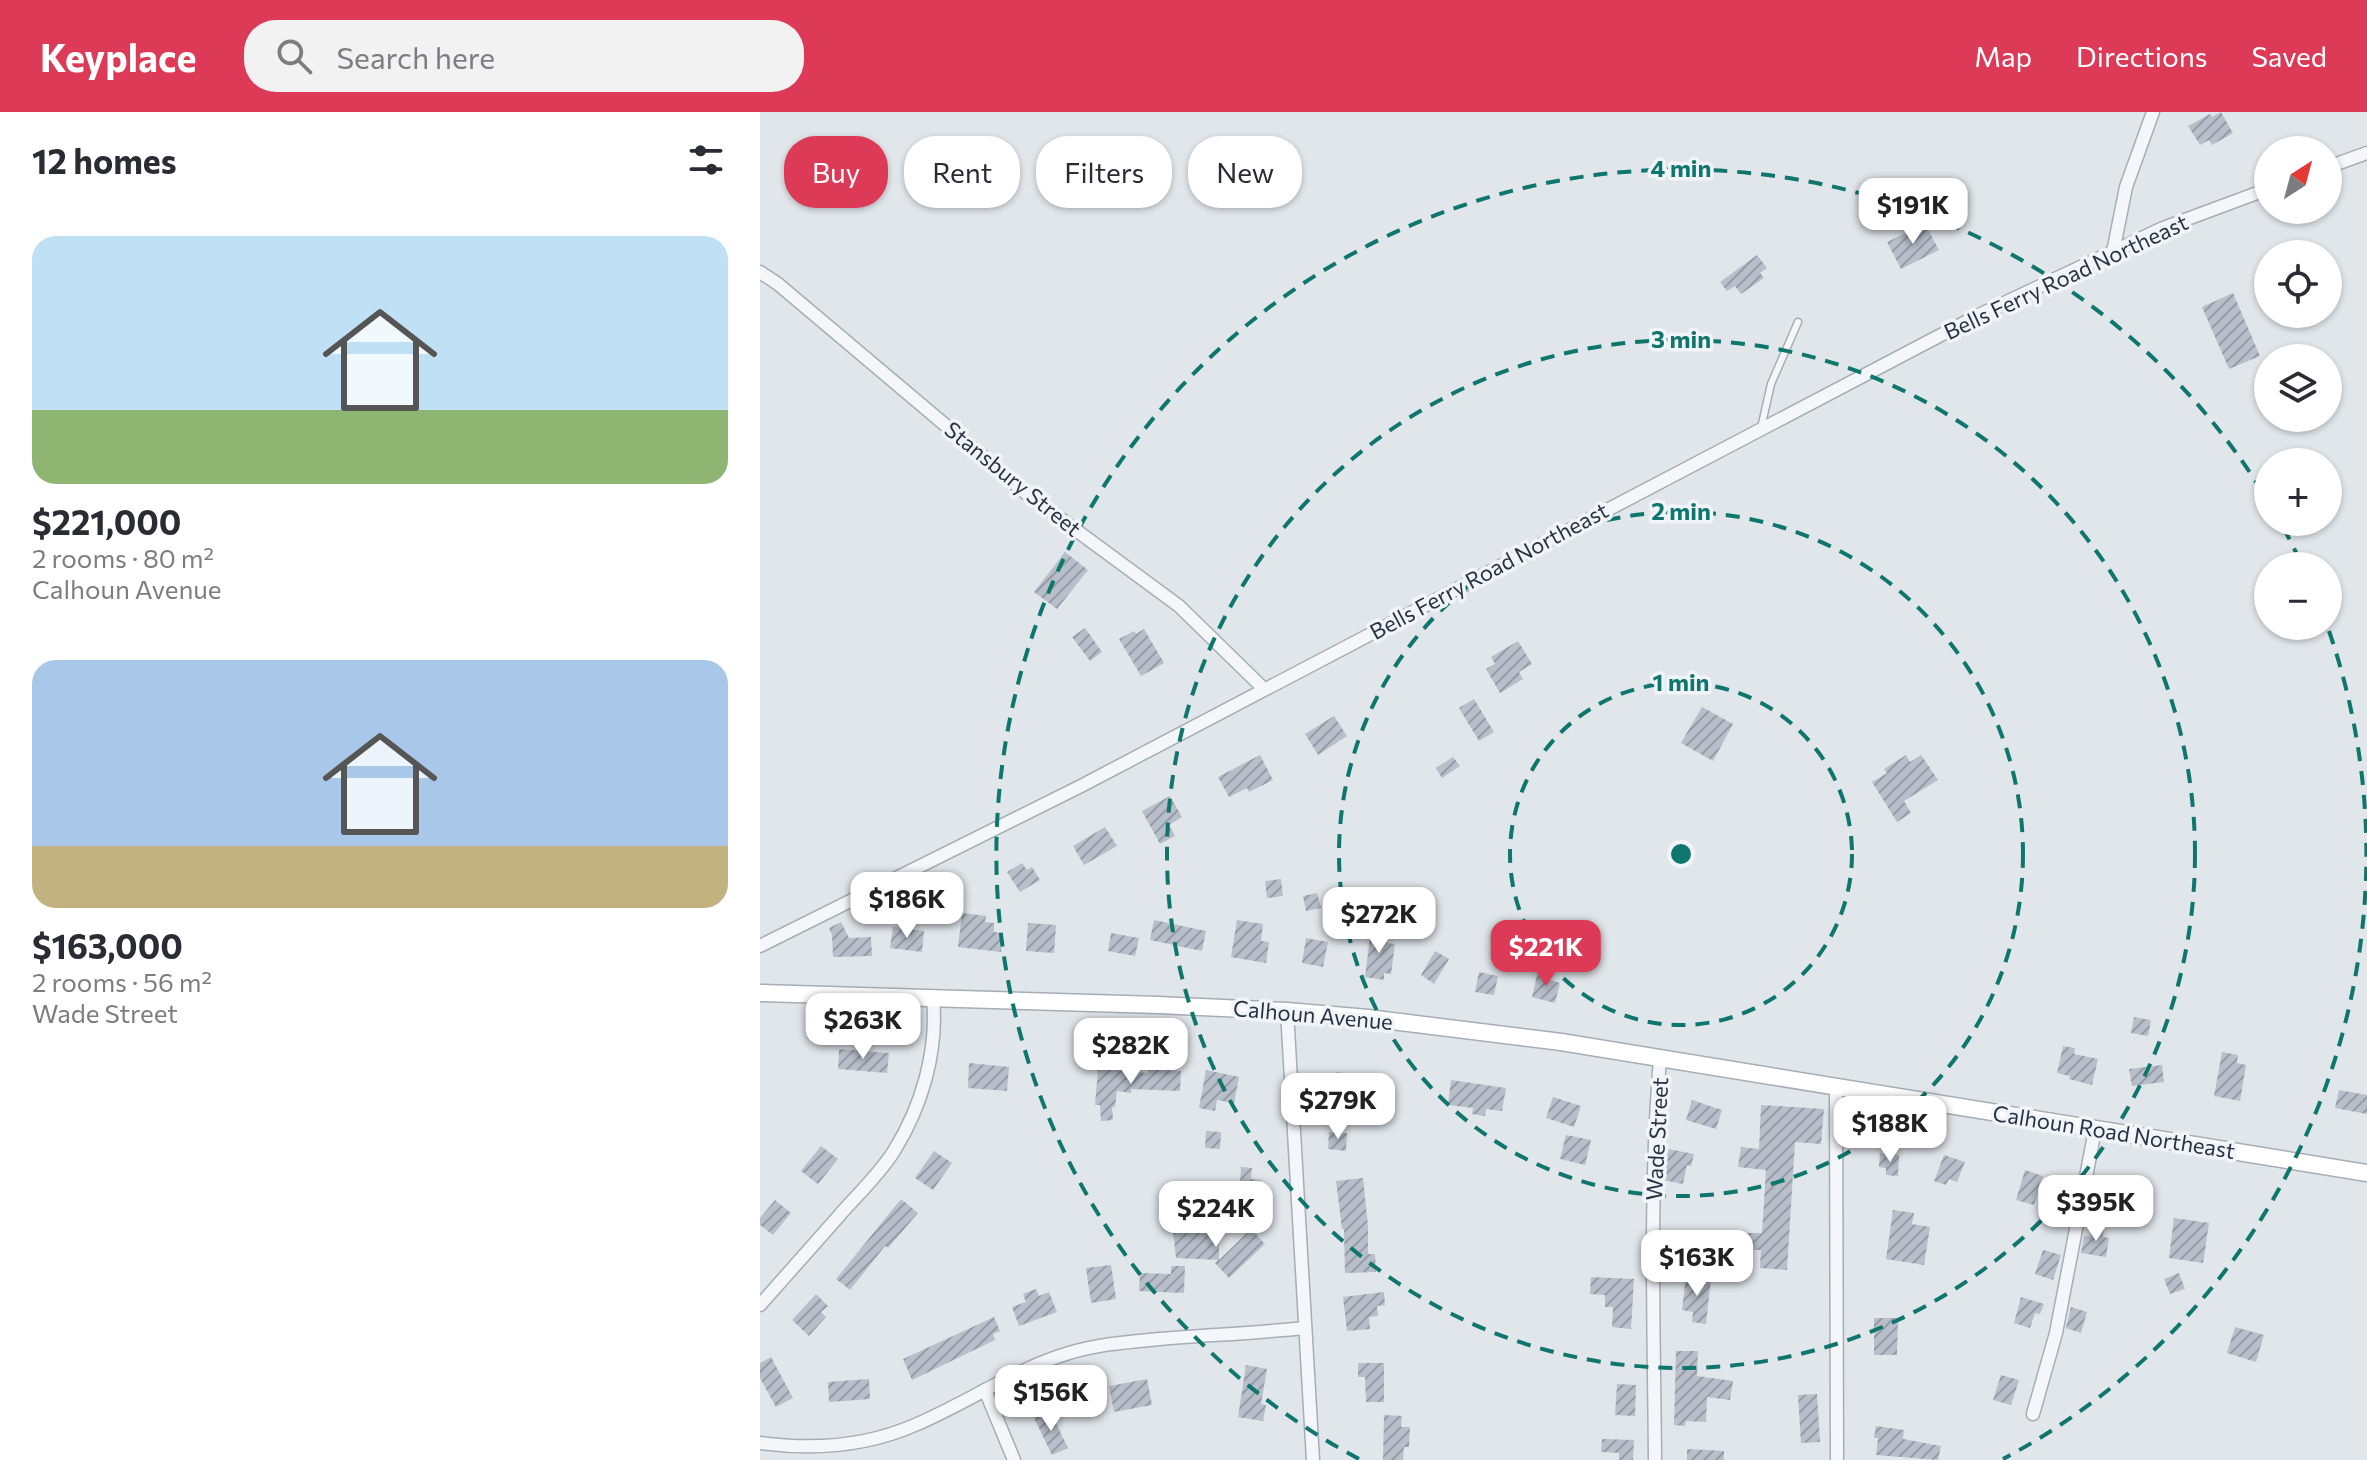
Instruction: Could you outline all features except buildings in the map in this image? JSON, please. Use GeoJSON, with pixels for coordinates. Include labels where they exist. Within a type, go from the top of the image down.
{"type":"FeatureCollection","features":[{"type":"Feature","properties":{"kind":"street"},"geometry":{"type":"LineString","coordinates":[[2113,252],[2126,187],[2153,112]]}},
{"type":"Feature","properties":{"kind":"street"},"geometry":{"type":"LineString","coordinates":[[2342,162],[2367,153]]}},
{"type":"Feature","properties":{"kind":"street","name":"Bells Ferry Road Northeast"},"geometry":{"type":"LineString","coordinates":[[760,946],[1081,786],[1979,315],[2163,228],[2254,194]]}},
{"type":"Feature","properties":{"kind":"street","name":"Stansbury Street"},"geometry":{"type":"LineString","coordinates":[[760,272],[1027,494],[1179,606],[1264,689]]}},
{"type":"Feature","properties":{"kind":"street","name":"Calhoun Avenue"},"geometry":{"type":"LineString","coordinates":[[760,993],[1287,1011],[1546,1040],[1719,1068]]}},
{"type":"Feature","properties":{"kind":"street"},"geometry":{"type":"LineString","coordinates":[[760,1305],[893,1152],[920,1097],[929,1065],[935,1018],[933,998]]}},
{"type":"Feature","properties":{"kind":"street"},"geometry":{"type":"LineString","coordinates":[[1287,1011],[1313,1460]]}},
{"type":"Feature","properties":{"kind":"street","name":"Wade Street"},"geometry":{"type":"LineString","coordinates":[[1655,1460],[1653,1201],[1660,1059]]}},
{"type":"Feature","properties":{"kind":"street","name":"Calhoun Road Northeast"},"geometry":{"type":"LineString","coordinates":[[1719,1068],[2367,1173]]}},
{"type":"Feature","properties":{"kind":"street"},"geometry":{"type":"LineString","coordinates":[[1836,1087],[1837,1460]]}},
{"type":"Feature","properties":{"kind":"street"},"geometry":{"type":"LineString","coordinates":[[2033,1414],[2056,1333],[2095,1130]]}},
{"type":"Feature","properties":{"kind":"street"},"geometry":{"type":"LineString","coordinates":[[760,1443],[817,1446],[879,1438],[913,1426],[1066,1354],[1101,1344],[1305,1328]]}},
{"type":"Feature","properties":{"kind":"street"},"geometry":{"type":"LineString","coordinates":[[985,1390],[1014,1460]]}},
{"type":"Feature","properties":{"kind":"lane"},"geometry":{"type":"LineString","coordinates":[[1761,428],[1771,384],[1798,322]]}}]}
